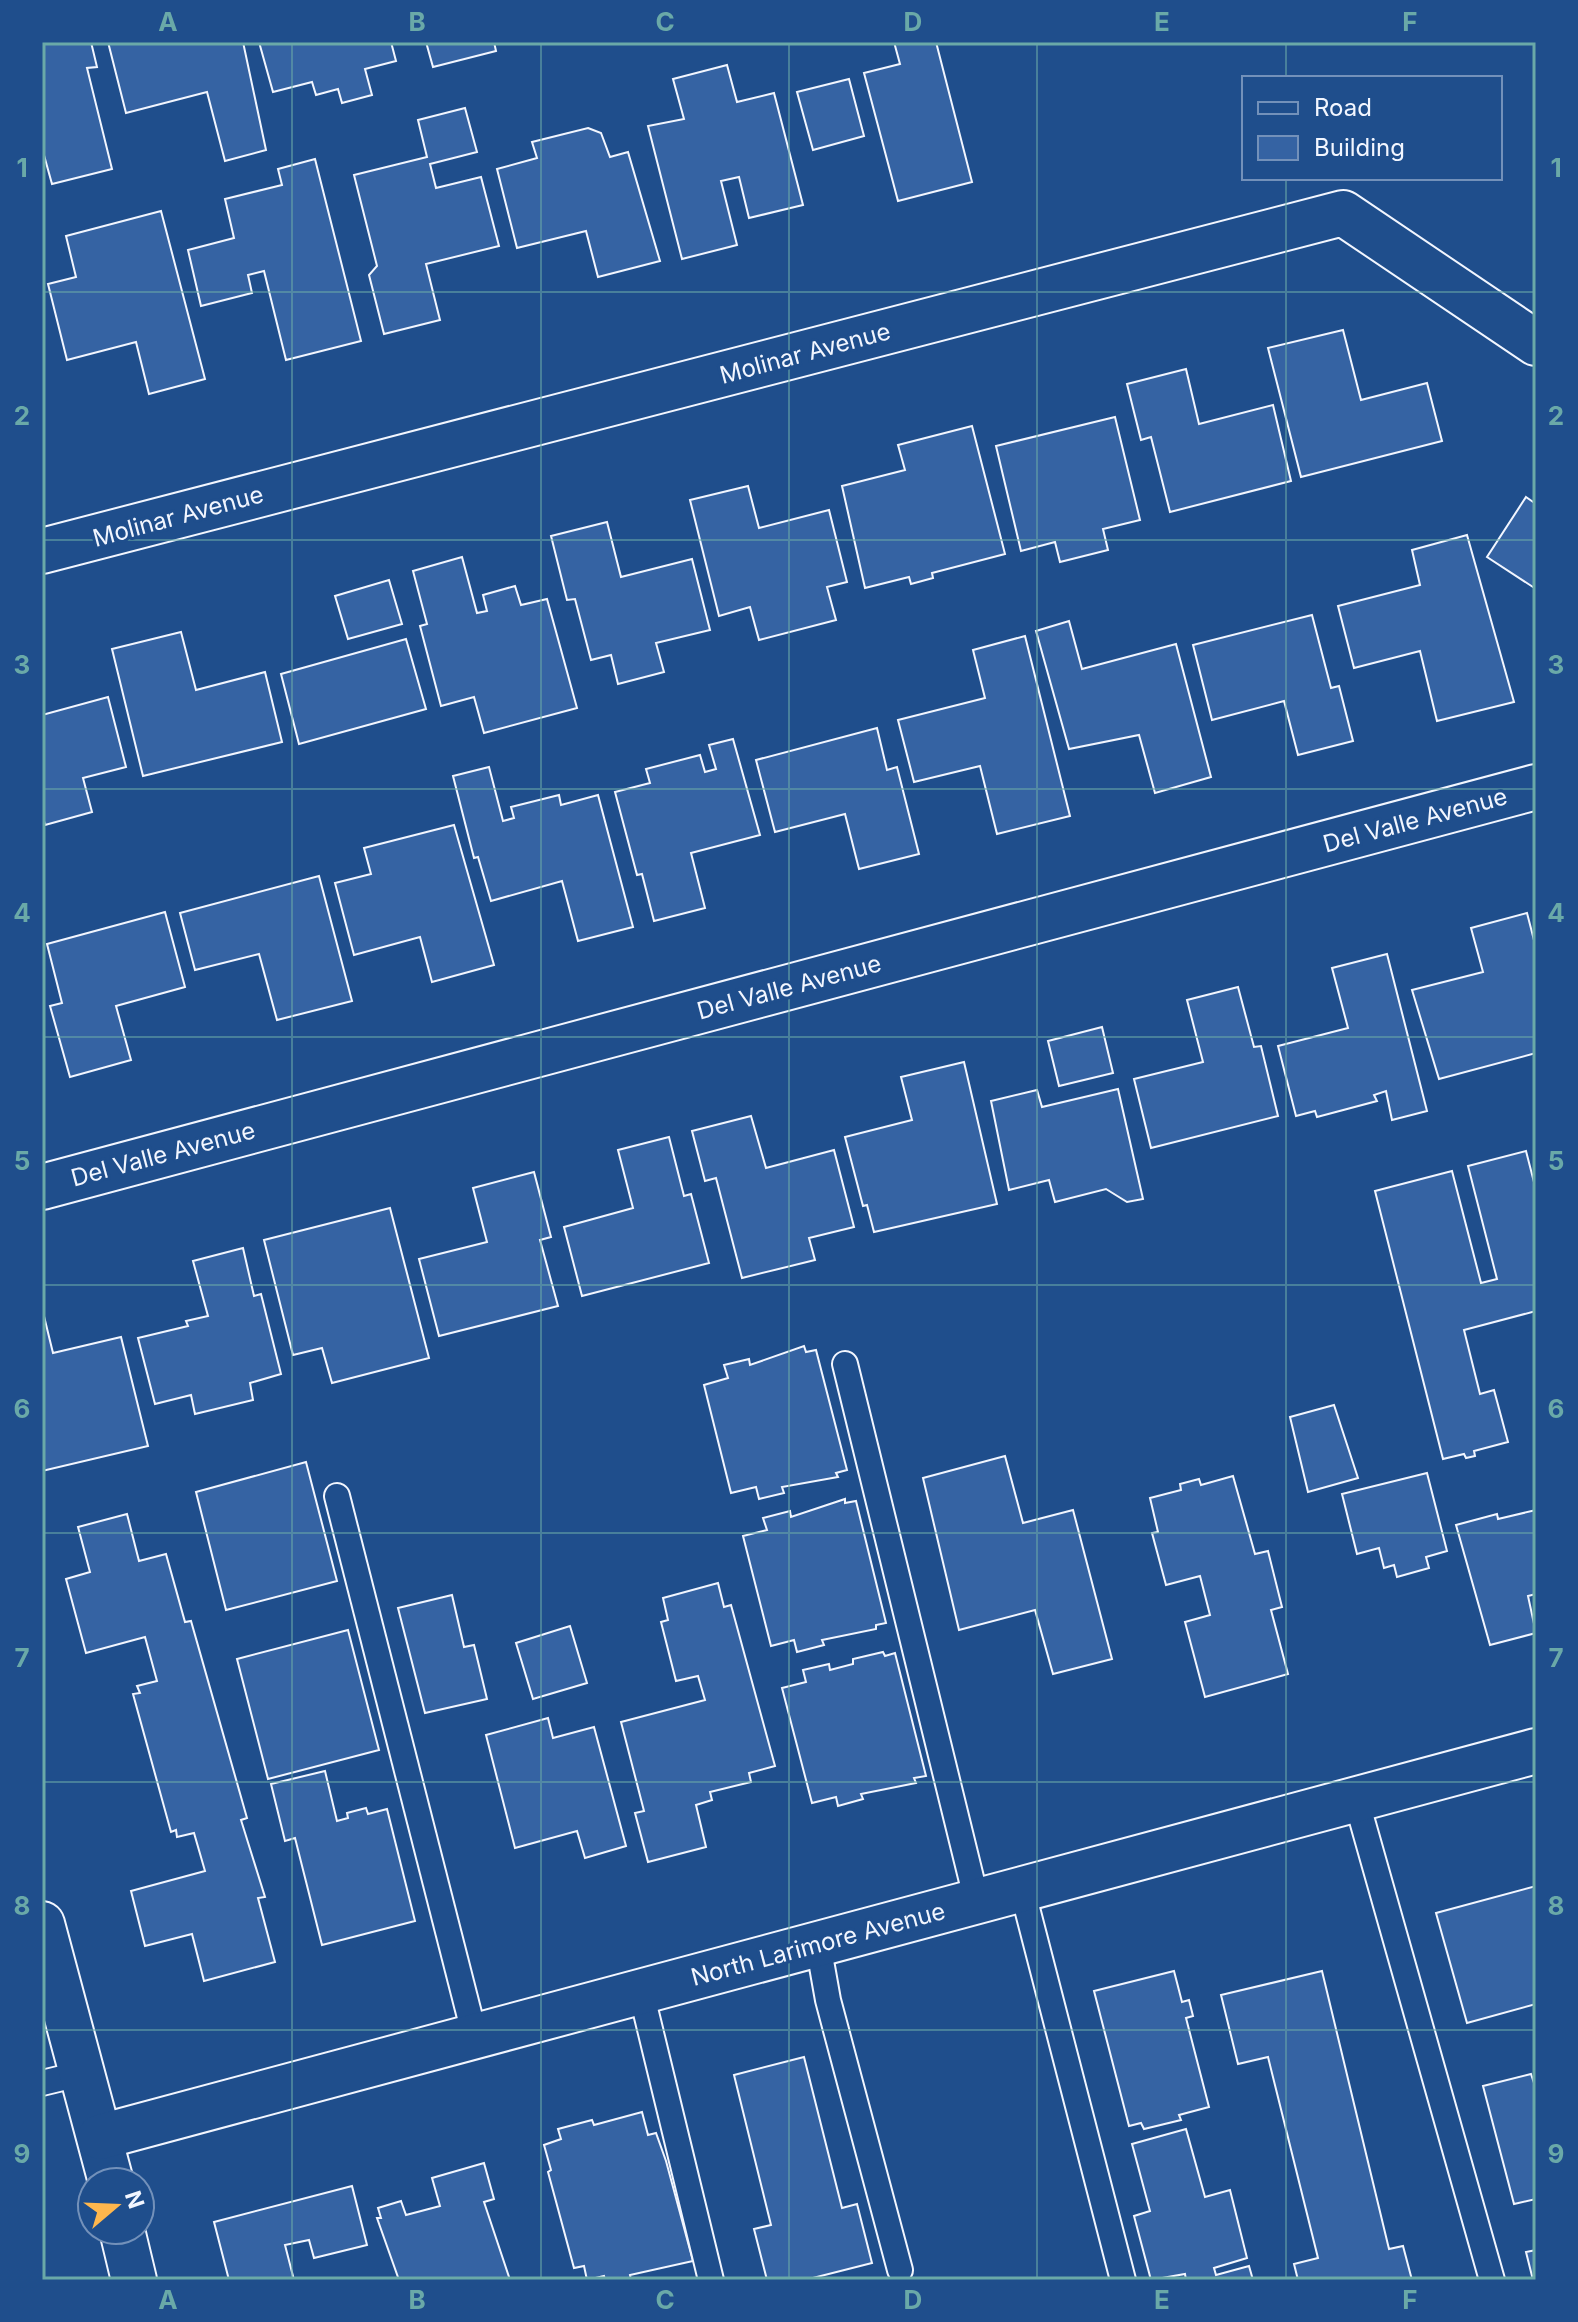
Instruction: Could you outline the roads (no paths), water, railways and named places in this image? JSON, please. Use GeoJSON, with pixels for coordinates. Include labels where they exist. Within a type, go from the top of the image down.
{"type":"FeatureCollection","features":[{"type":"Feature","properties":{"kind":"street","name":"Molinar Avenue"},"geometry":{"type":"LineString","coordinates":[[42,551],[1343,213],[1536,343]]}},
{"type":"Feature","properties":{"kind":"street","name":"Del Valle Avenue"},"geometry":{"type":"LineString","coordinates":[[42,1187],[1536,787]]}},
{"type":"Feature","properties":{"kind":"street","name":"North Larimore Avenue"},"geometry":{"type":"LineString","coordinates":[[100,2137],[1536,1751]]}},
{"type":"Feature","properties":{"kind":"street"},"geometry":{"type":"LineString","coordinates":[[42,1924],[62,2078],[100,2137],[107,2166]]}},
{"type":"Feature","properties":{"kind":"street"},"geometry":{"type":"LineString","coordinates":[[126,2246],[134,2280]]}},
{"type":"Feature","properties":{"kind":"lane"},"geometry":{"type":"LineString","coordinates":[[845,1364],[977,1902]]}},
{"type":"Feature","properties":{"kind":"lane"},"geometry":{"type":"LineString","coordinates":[[337,1496],[475,2037]]}},
{"type":"Feature","properties":{"kind":"lane"},"geometry":{"type":"LineString","coordinates":[[1356,1799],[1492,2280]]}},
{"type":"Feature","properties":{"kind":"lane"},"geometry":{"type":"LineString","coordinates":[[1022,1889],[1123,2280]]}},
{"type":"Feature","properties":{"kind":"lane"},"geometry":{"type":"LineString","coordinates":[[818,1944],[828,2000],[900,2270]]}},
{"type":"Feature","properties":{"kind":"lane"},"geometry":{"type":"LineString","coordinates":[[641,1992],[711,2280]]}}]}
